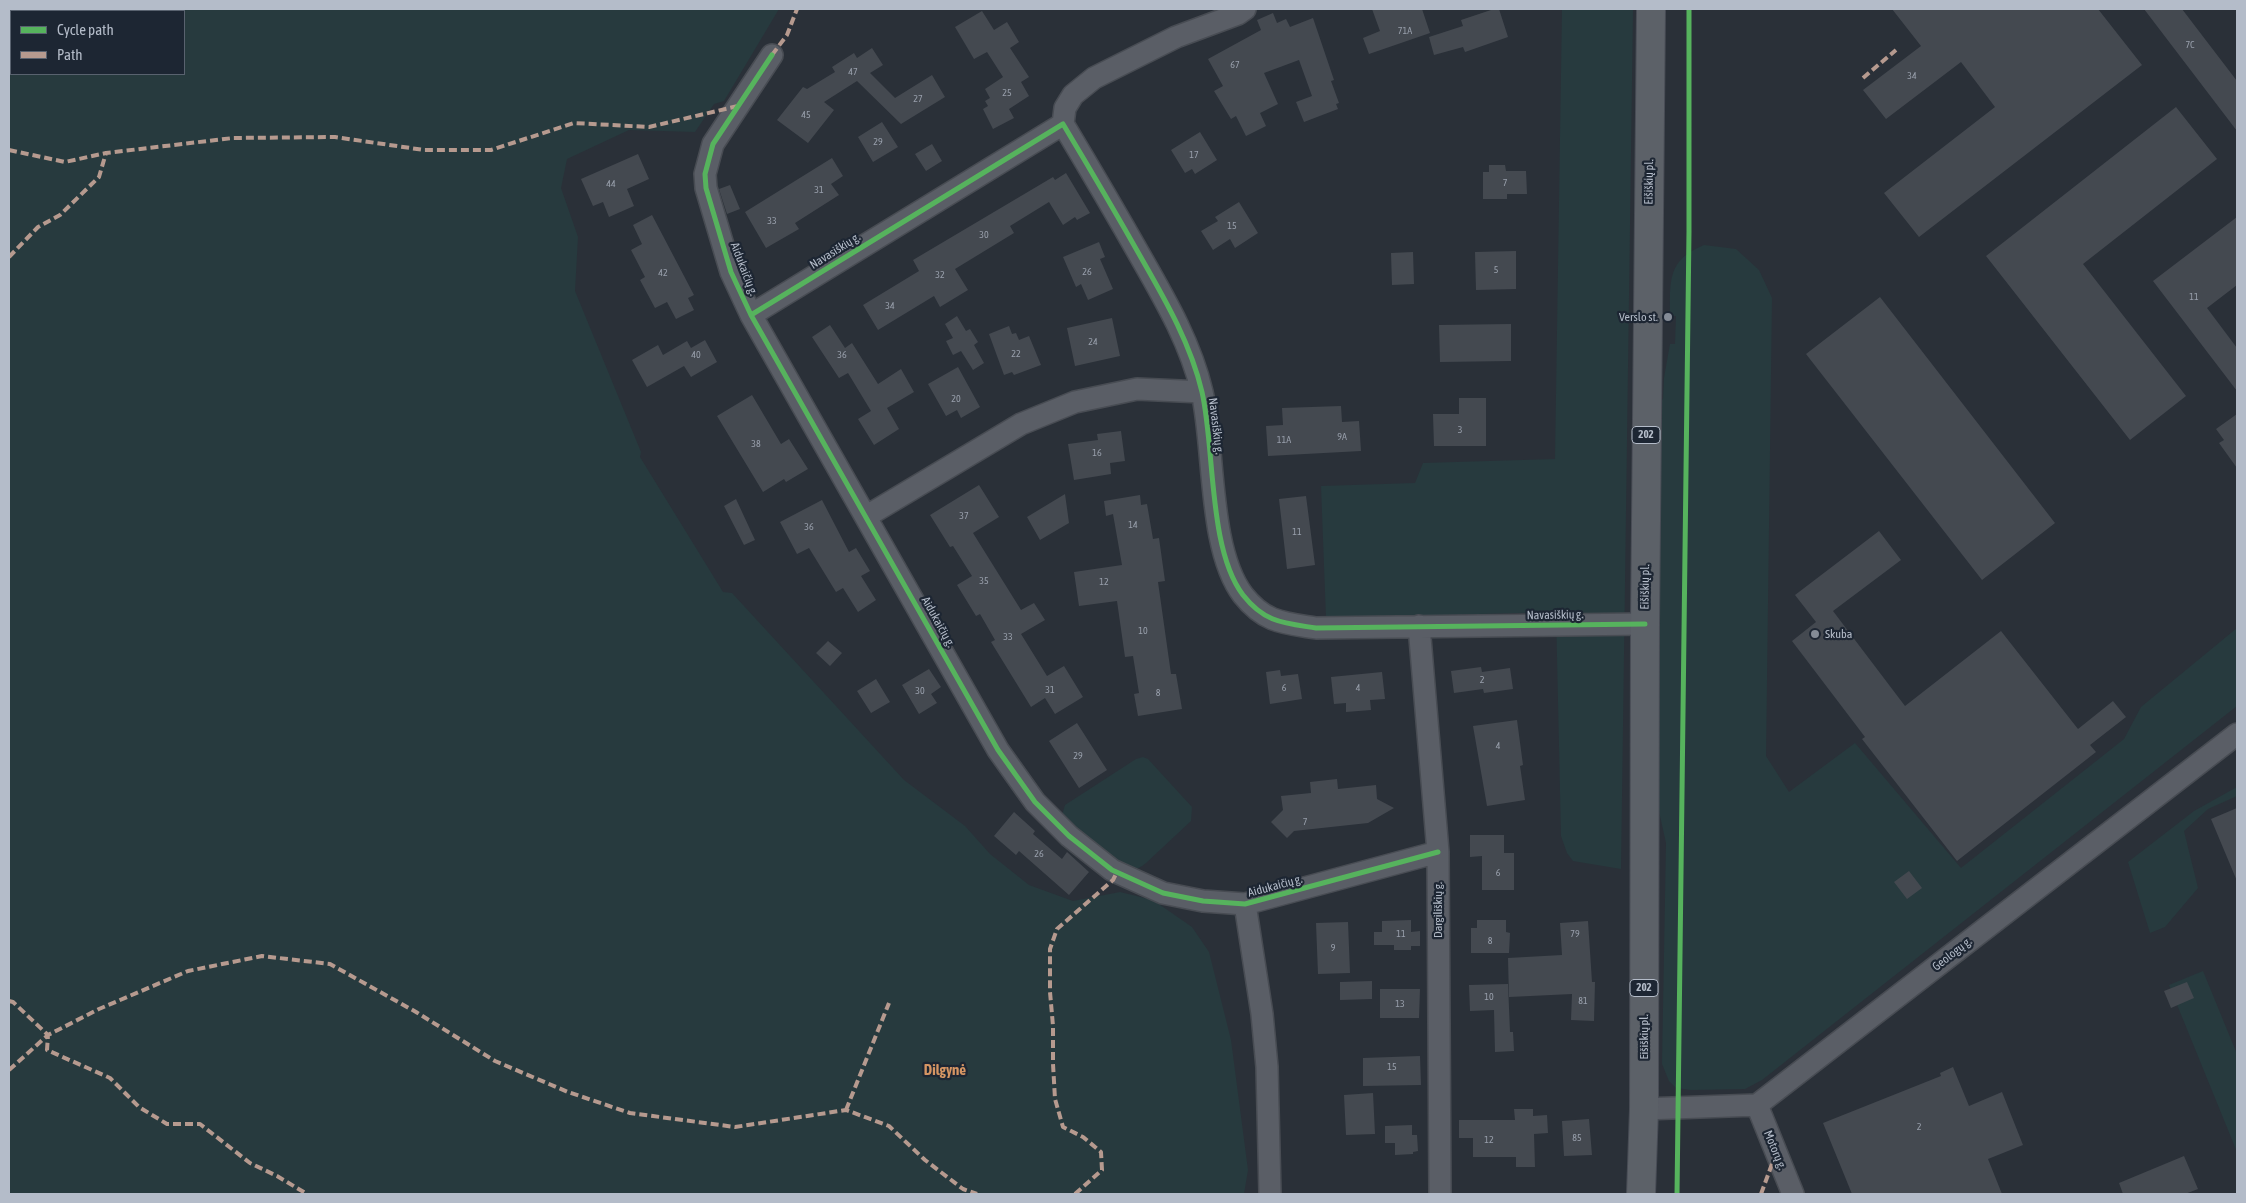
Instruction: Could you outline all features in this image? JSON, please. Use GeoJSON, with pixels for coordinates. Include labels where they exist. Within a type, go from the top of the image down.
{"type":"FeatureCollection","features":[{"type":"Feature","properties":{"kind":"main road","name":"Eišiškių pl."},"geometry":{"type":"LineString","coordinates":[[1641,1194],[1644,1109],[1645,624],[1652,9]]}},
{"type":"Feature","properties":{"kind":"street"},"geometry":{"type":"LineString","coordinates":[[1063,124],[1064,108],[1073,95],[1094,78],[1176,37],[1238,14],[1245,9]]}},
{"type":"Feature","properties":{"kind":"street","name":"Aidukaičių g."},"geometry":{"type":"LineString","coordinates":[[772,55],[713,144],[705,174],[706,188],[731,272],[751,315],[867,516],[998,750],[1035,802],[1069,836],[1112,870],[1163,893],[1203,901],[1246,904],[1438,852]]}},
{"type":"Feature","properties":{"kind":"street","name":"Navasiškių g."},"geometry":{"type":"LineString","coordinates":[[751,315],[1063,124],[1172,313],[1202,392],[1222,544],[1231,572],[1243,594],[1258,611],[1276,622],[1316,628],[1645,624]]}},
{"type":"Feature","properties":{"kind":"street","name":"Navasiškių g."},"geometry":{"type":"LineString","coordinates":[[867,516],[1021,424],[1075,402],[1137,389],[1202,392]]}},
{"type":"Feature","properties":{"kind":"street","name":"Dargiliškių g."},"geometry":{"type":"LineString","coordinates":[[1419,626],[1438,852],[1440,1194]]}},
{"type":"Feature","properties":{"kind":"street","name":"Geologų g."},"geometry":{"type":"LineString","coordinates":[[1757,1106],[2237,734]]}},
{"type":"Feature","properties":{"kind":"street","name":"Aidukaičių g."},"geometry":{"type":"LineString","coordinates":[[1246,904],[1262,1014],[1267,1067],[1270,1194]]}},
{"type":"Feature","properties":{"kind":"street"},"geometry":{"type":"LineString","coordinates":[[1644,1109],[1757,1106]]}},
{"type":"Feature","properties":{"kind":"street","name":"Motorų g."},"geometry":{"type":"LineString","coordinates":[[1757,1106],[1793,1194]]}},
{"type":"Feature","properties":{"kind":"green space"},"geometry":{"type":"Polygon","coordinates":[[[9,9],[779,9],[724,101],[714,104],[695,132],[629,130],[567,159],[561,188],[578,237],[575,291],[641,452],[640,457],[723,592],[732,593],[904,780],[965,826],[990,854],[1029,885],[1073,901],[1120,892],[1153,900],[1192,927],[1209,952],[1231,1040],[1248,1170],[1244,1194],[9,1194],[9,9]]]}},
{"type":"Feature","properties":{"kind":"green space"},"geometry":{"type":"Polygon","coordinates":[[[1562,9],[1633,9],[1621,869],[1573,861],[1567,853],[1561,836],[1556,612],[1326,618],[1321,486],[1415,483],[1423,463],[1555,459],[1562,9]]]}},
{"type":"Feature","properties":{"kind":"green space"},"geometry":{"type":"Polygon","coordinates":[[[1704,245],[1736,249],[1759,270],[1772,298],[1766,756],[1789,792],[1855,743],[1961,868],[2124,739],[2141,707],[2237,628],[2237,706],[1762,1080],[1745,1089],[1691,1090],[1676,1088],[1669,1081],[1662,1064],[1666,843],[1658,807],[1658,402],[1663,399],[1664,378],[1670,344],[1675,344],[1676,316],[1670,316],[1670,292],[1673,273],[1683,258],[1704,245]]]}},
{"type":"Feature","properties":{"kind":"green space"},"geometry":{"type":"Polygon","coordinates":[[[1143,757],[1148,759],[1192,807],[1191,821],[1146,863],[1135,869],[1128,870],[1103,855],[1062,815],[1065,805],[1136,759],[1143,757]]]}},
{"type":"Feature","properties":{"kind":"green space"},"geometry":{"type":"Polygon","coordinates":[[[2237,787],[2237,796],[2208,809],[2184,831],[2198,888],[2165,927],[2150,933],[2128,862],[2194,811],[2237,787]]]}},
{"type":"Feature","properties":{"kind":"green space"},"geometry":{"type":"Polygon","coordinates":[[[2203,971],[2237,1054],[2237,1152],[2169,985],[2203,971]]]}},
{"type":"Feature","properties":{"kind":"building"},"geometry":{"type":"Polygon","coordinates":[[[1372,9],[1422,9],[1430,33],[1369,54],[1363,38],[1380,31],[1372,9]]]}},
{"type":"Feature","properties":{"kind":"building"},"geometry":{"type":"Polygon","coordinates":[[[1499,9],[1508,37],[1465,52],[1463,47],[1434,55],[1429,37],[1463,26],[1461,20],[1499,9]]]}},
{"type":"Feature","properties":{"kind":"building"},"geometry":{"type":"Polygon","coordinates":[[[1892,9],[2098,9],[2142,65],[1919,237],[1884,193],[1995,107],[1961,62],[1886,119],[1863,90],[1921,46],[1892,9]]]}},
{"type":"Feature","properties":{"kind":"building"},"geometry":{"type":"Polygon","coordinates":[[[2144,9],[2182,9],[2237,81],[2237,131],[2144,9]]]}},
{"type":"Feature","properties":{"kind":"building"},"geometry":{"type":"Polygon","coordinates":[[[982,11],[994,30],[1007,22],[1019,42],[1010,48],[1029,77],[1021,82],[1029,96],[1009,109],[1014,118],[993,129],[983,109],[988,106],[985,101],[990,98],[985,89],[1003,77],[987,52],[974,59],[955,27],[982,11]]]}},
{"type":"Feature","properties":{"kind":"building"},"geometry":{"type":"Polygon","coordinates":[[[1273,13],[1277,23],[1286,19],[1290,27],[1313,18],[1334,80],[1331,81],[1339,103],[1336,104],[1338,109],[1304,122],[1296,102],[1312,96],[1299,60],[1264,73],[1278,104],[1260,113],[1266,126],[1246,136],[1236,116],[1231,119],[1214,91],[1223,86],[1208,59],[1261,30],[1257,20],[1273,13]]]}},
{"type":"Feature","properties":{"kind":"building"},"geometry":{"type":"Polygon","coordinates":[[[872,48],[883,65],[870,73],[895,98],[932,75],[945,97],[901,124],[857,81],[824,102],[834,110],[808,143],[777,120],[803,87],[807,89],[835,72],[832,67],[854,53],[857,58],[872,48]]]}},
{"type":"Feature","properties":{"kind":"building"},"geometry":{"type":"Polygon","coordinates":[[[2176,107],[2217,159],[2083,264],[2186,396],[2130,440],[1986,256],[2176,107]]]}},
{"type":"Feature","properties":{"kind":"building"},"geometry":{"type":"Polygon","coordinates":[[[882,122],[898,147],[873,162],[858,137],[882,122]]]}},
{"type":"Feature","properties":{"kind":"building"},"geometry":{"type":"Polygon","coordinates":[[[1200,132],[1217,160],[1195,174],[1192,169],[1185,173],[1171,150],[1200,132]]]}},
{"type":"Feature","properties":{"kind":"building"},"geometry":{"type":"Polygon","coordinates":[[[932,144],[942,161],[926,171],[915,154],[932,144]]]}},
{"type":"Feature","properties":{"kind":"building"},"geometry":{"type":"Polygon","coordinates":[[[638,154],[649,179],[627,189],[634,206],[609,217],[603,202],[593,206],[581,179],[638,154]]]}},
{"type":"Feature","properties":{"kind":"building"},"geometry":{"type":"Polygon","coordinates":[[[832,158],[843,176],[831,184],[839,195],[795,223],[799,229],[766,248],[745,212],[832,158]]]}},
{"type":"Feature","properties":{"kind":"building"},"geometry":{"type":"Polygon","coordinates":[[[1489,165],[1505,165],[1506,171],[1526,171],[1527,194],[1507,194],[1507,199],[1483,199],[1483,172],[1489,172],[1489,165]]]}},
{"type":"Feature","properties":{"kind":"building"},"geometry":{"type":"Polygon","coordinates":[[[1066,173],[1090,213],[1077,220],[1075,217],[1063,225],[1049,202],[1010,226],[1014,233],[955,269],[968,290],[940,307],[934,296],[878,330],[863,305],[919,271],[913,260],[1053,177],[1055,180],[1066,173]]]}},
{"type":"Feature","properties":{"kind":"building"},"geometry":{"type":"Polygon","coordinates":[[[730,185],[740,209],[727,214],[719,189],[730,185]]]}},
{"type":"Feature","properties":{"kind":"building"},"geometry":{"type":"Polygon","coordinates":[[[1239,202],[1258,233],[1235,248],[1230,239],[1213,250],[1201,231],[1218,221],[1215,217],[1239,202]]]}},
{"type":"Feature","properties":{"kind":"building"},"geometry":{"type":"Polygon","coordinates":[[[652,215],[694,295],[688,298],[694,310],[676,319],[667,302],[655,308],[640,280],[645,277],[631,250],[642,244],[633,225],[652,215]]]}},
{"type":"Feature","properties":{"kind":"building"},"geometry":{"type":"Polygon","coordinates":[[[2237,217],[2237,285],[2207,308],[2237,348],[2237,391],[2153,281],[2237,217]]]}},
{"type":"Feature","properties":{"kind":"building"},"geometry":{"type":"Polygon","coordinates":[[[1099,242],[1105,257],[1100,259],[1113,289],[1088,300],[1081,284],[1076,287],[1063,257],[1099,242]]]}},
{"type":"Feature","properties":{"kind":"building"},"geometry":{"type":"Polygon","coordinates":[[[1516,251],[1516,289],[1476,290],[1475,252],[1516,251]]]}},
{"type":"Feature","properties":{"kind":"building"},"geometry":{"type":"Polygon","coordinates":[[[1413,252],[1414,284],[1392,285],[1391,253],[1413,252]]]}},
{"type":"Feature","properties":{"kind":"building"},"geometry":{"type":"Polygon","coordinates":[[[1880,297],[2055,523],[1982,580],[1806,354],[1880,297]]]}},
{"type":"Feature","properties":{"kind":"building"},"geometry":{"type":"Polygon","coordinates":[[[957,316],[966,331],[970,329],[978,342],[974,345],[984,363],[973,370],[961,351],[953,355],[946,341],[953,338],[945,324],[957,316]]]}},
{"type":"Feature","properties":{"kind":"building"},"geometry":{"type":"Polygon","coordinates":[[[1112,318],[1120,356],[1075,366],[1067,328],[1112,318]]]}},
{"type":"Feature","properties":{"kind":"building"},"geometry":{"type":"Polygon","coordinates":[[[1511,324],[1511,361],[1440,362],[1439,325],[1511,324]]]}},
{"type":"Feature","properties":{"kind":"building"},"geometry":{"type":"Polygon","coordinates":[[[830,325],[845,348],[852,343],[878,384],[901,369],[914,392],[887,408],[899,429],[874,445],[858,419],[871,411],[848,373],[839,378],[812,337],[830,325]]]}},
{"type":"Feature","properties":{"kind":"building"},"geometry":{"type":"Polygon","coordinates":[[[1009,326],[1012,334],[1016,333],[1019,340],[1029,336],[1041,365],[1014,375],[1012,372],[1004,375],[989,334],[1009,326]]]}},
{"type":"Feature","properties":{"kind":"building"},"geometry":{"type":"Polygon","coordinates":[[[705,340],[717,362],[691,377],[684,366],[647,387],[632,360],[658,345],[663,355],[687,341],[691,348],[705,340]]]}},
{"type":"Feature","properties":{"kind":"building"},"geometry":{"type":"Polygon","coordinates":[[[958,367],[980,407],[961,418],[957,410],[946,416],[928,384],[958,367]]]}},
{"type":"Feature","properties":{"kind":"building"},"geometry":{"type":"Polygon","coordinates":[[[752,395],[781,444],[789,439],[808,469],[786,482],[784,479],[763,492],[717,416],[752,395]]]}},
{"type":"Feature","properties":{"kind":"building"},"geometry":{"type":"Polygon","coordinates":[[[1459,398],[1486,398],[1486,446],[1434,446],[1433,414],[1459,414],[1459,398]]]}},
{"type":"Feature","properties":{"kind":"building"},"geometry":{"type":"Polygon","coordinates":[[[1341,406],[1342,422],[1359,421],[1361,451],[1268,456],[1266,426],[1283,425],[1282,408],[1341,406]]]}},
{"type":"Feature","properties":{"kind":"building"},"geometry":{"type":"Polygon","coordinates":[[[2237,414],[2237,468],[2219,443],[2224,440],[2216,429],[2237,414]]]}},
{"type":"Feature","properties":{"kind":"building"},"geometry":{"type":"Polygon","coordinates":[[[1121,431],[1125,461],[1110,463],[1111,474],[1074,480],[1068,444],[1098,440],[1097,434],[1121,431]]]}},
{"type":"Feature","properties":{"kind":"building"},"geometry":{"type":"Polygon","coordinates":[[[979,485],[999,517],[973,533],[1021,610],[1034,603],[1045,620],[1021,634],[1047,676],[1064,666],[1083,697],[1055,714],[1045,698],[1031,707],[991,642],[995,640],[980,614],[976,616],[957,585],[972,576],[953,546],[950,547],[930,515],[979,485]]]}},
{"type":"Feature","properties":{"kind":"building"},"geometry":{"type":"Polygon","coordinates":[[[1065,494],[1069,523],[1040,540],[1027,517],[1065,494]]]}},
{"type":"Feature","properties":{"kind":"building"},"geometry":{"type":"Polygon","coordinates":[[[1140,495],[1141,505],[1147,504],[1153,539],[1159,538],[1165,581],[1158,582],[1171,674],[1176,674],[1182,709],[1138,716],[1134,694],[1139,693],[1133,656],[1125,657],[1117,601],[1079,606],[1074,572],[1122,565],[1113,514],[1106,516],[1104,501],[1140,495]]]}},
{"type":"Feature","properties":{"kind":"building"},"geometry":{"type":"Polygon","coordinates":[[[1306,496],[1315,565],[1287,569],[1279,499],[1306,496]]]}},
{"type":"Feature","properties":{"kind":"building"},"geometry":{"type":"Polygon","coordinates":[[[736,499],[755,540],[744,545],[724,506],[736,499]]]}},
{"type":"Feature","properties":{"kind":"building"},"geometry":{"type":"Polygon","coordinates":[[[822,500],[849,552],[856,548],[870,571],[861,576],[876,600],[858,612],[843,588],[836,592],[809,548],[797,554],[780,522],[822,500]]]}},
{"type":"Feature","properties":{"kind":"building"},"geometry":{"type":"Polygon","coordinates":[[[1879,531],[1901,560],[1833,611],[1905,706],[2001,631],[2078,729],[2113,701],[2126,717],[2090,745],[2096,752],[1957,861],[1862,739],[1865,737],[1792,641],[1816,622],[1795,595],[1879,531]]]}},
{"type":"Feature","properties":{"kind":"building"},"geometry":{"type":"Polygon","coordinates":[[[828,641],[842,653],[830,666],[816,653],[828,641]]]}},
{"type":"Feature","properties":{"kind":"building"},"geometry":{"type":"Polygon","coordinates":[[[1481,667],[1482,672],[1510,668],[1513,689],[1484,693],[1483,689],[1454,693],[1451,671],[1481,667]]]}},
{"type":"Feature","properties":{"kind":"building"},"geometry":{"type":"Polygon","coordinates":[[[929,669],[941,687],[931,694],[937,703],[919,714],[902,685],[929,669]]]}},
{"type":"Feature","properties":{"kind":"building"},"geometry":{"type":"Polygon","coordinates":[[[1280,670],[1281,676],[1298,674],[1302,699],[1270,704],[1266,672],[1280,670]]]}},
{"type":"Feature","properties":{"kind":"building"},"geometry":{"type":"Polygon","coordinates":[[[1382,672],[1385,699],[1370,700],[1371,710],[1346,712],[1346,703],[1334,704],[1331,677],[1382,672]]]}},
{"type":"Feature","properties":{"kind":"building"},"geometry":{"type":"Polygon","coordinates":[[[876,679],[890,702],[871,713],[857,691],[876,679]]]}},
{"type":"Feature","properties":{"kind":"building"},"geometry":{"type":"Polygon","coordinates":[[[1517,720],[1523,765],[1520,766],[1525,800],[1487,806],[1473,726],[1517,720]]]}},
{"type":"Feature","properties":{"kind":"building"},"geometry":{"type":"Polygon","coordinates":[[[1077,723],[1107,770],[1079,788],[1049,741],[1077,723]]]}},
{"type":"Feature","properties":{"kind":"building"},"geometry":{"type":"Polygon","coordinates":[[[1337,779],[1338,789],[1376,785],[1377,799],[1394,808],[1368,823],[1294,831],[1287,838],[1271,822],[1283,810],[1281,796],[1311,793],[1310,782],[1337,779]]]}},
{"type":"Feature","properties":{"kind":"building"},"geometry":{"type":"Polygon","coordinates":[[[2237,808],[2237,881],[2211,819],[2237,808]]]}},
{"type":"Feature","properties":{"kind":"building"},"geometry":{"type":"Polygon","coordinates":[[[1014,812],[1035,831],[1033,834],[1062,859],[1067,852],[1089,872],[1069,895],[1019,851],[1016,855],[994,836],[1014,812]]]}},
{"type":"Feature","properties":{"kind":"building"},"geometry":{"type":"Polygon","coordinates":[[[1470,835],[1504,835],[1504,853],[1514,853],[1514,890],[1482,890],[1482,856],[1470,857],[1470,835]]]}},
{"type":"Feature","properties":{"kind":"building"},"geometry":{"type":"Polygon","coordinates":[[[1909,871],[1922,888],[1907,899],[1894,882],[1909,871]]]}},
{"type":"Feature","properties":{"kind":"building"},"geometry":{"type":"Polygon","coordinates":[[[1411,920],[1411,932],[1420,931],[1420,946],[1411,946],[1411,950],[1394,950],[1394,945],[1374,945],[1374,932],[1382,932],[1382,921],[1411,920]]]}},
{"type":"Feature","properties":{"kind":"building"},"geometry":{"type":"Polygon","coordinates":[[[1477,920],[1506,920],[1506,932],[1510,933],[1509,953],[1471,953],[1471,928],[1477,928],[1477,920]]]}},
{"type":"Feature","properties":{"kind":"building"},"geometry":{"type":"Polygon","coordinates":[[[1588,921],[1592,982],[1595,982],[1594,1021],[1571,1020],[1572,994],[1509,997],[1508,958],[1562,955],[1560,923],[1588,921]]]}},
{"type":"Feature","properties":{"kind":"building"},"geometry":{"type":"Polygon","coordinates":[[[1348,922],[1350,973],[1318,974],[1316,923],[1348,922]]]}},
{"type":"Feature","properties":{"kind":"building"},"geometry":{"type":"Polygon","coordinates":[[[1372,981],[1372,999],[1340,1000],[1340,982],[1372,981]]]}},
{"type":"Feature","properties":{"kind":"building"},"geometry":{"type":"Polygon","coordinates":[[[2187,982],[2194,998],[2171,1008],[2164,991],[2187,982]]]}},
{"type":"Feature","properties":{"kind":"building"},"geometry":{"type":"Polygon","coordinates":[[[1508,984],[1510,1032],[1513,1032],[1514,1051],[1495,1052],[1494,1010],[1470,1011],[1469,985],[1508,984]]]}},
{"type":"Feature","properties":{"kind":"building"},"geometry":{"type":"Polygon","coordinates":[[[1380,989],[1420,989],[1419,1018],[1380,1018],[1380,989]]]}},
{"type":"Feature","properties":{"kind":"building"},"geometry":{"type":"Polygon","coordinates":[[[1420,1056],[1421,1085],[1363,1086],[1363,1058],[1420,1056]]]}},
{"type":"Feature","properties":{"kind":"building"},"geometry":{"type":"Polygon","coordinates":[[[1953,1067],[1969,1106],[2002,1092],[2023,1145],[1988,1159],[2002,1194],[1852,1194],[1823,1123],[1941,1076],[1940,1073],[1953,1067]]]}},
{"type":"Feature","properties":{"kind":"building"},"geometry":{"type":"Polygon","coordinates":[[[1373,1093],[1375,1134],[1346,1135],[1344,1095],[1373,1093]]]}},
{"type":"Feature","properties":{"kind":"building"},"geometry":{"type":"Polygon","coordinates":[[[1514,1109],[1533,1109],[1533,1116],[1547,1115],[1548,1133],[1534,1134],[1535,1167],[1516,1167],[1516,1157],[1473,1157],[1473,1138],[1459,1138],[1459,1120],[1515,1120],[1514,1109]]]}},
{"type":"Feature","properties":{"kind":"building"},"geometry":{"type":"Polygon","coordinates":[[[1589,1119],[1592,1155],[1564,1156],[1562,1121],[1589,1119]]]}},
{"type":"Feature","properties":{"kind":"building"},"geometry":{"type":"Polygon","coordinates":[[[1412,1125],[1412,1135],[1417,1135],[1418,1151],[1413,1152],[1413,1154],[1395,1155],[1395,1143],[1385,1143],[1385,1126],[1412,1125]]]}},
{"type":"Feature","properties":{"kind":"building"},"geometry":{"type":"Polygon","coordinates":[[[2184,1156],[2198,1189],[2185,1194],[2123,1194],[2119,1183],[2184,1156]]]}},
{"type":"Feature","properties":{"kind":"marked path"},"geometry":{"type":"LineString","coordinates":[[772,55],[787,35],[797,9]]}},
{"type":"Feature","properties":{"kind":"marked path"},"geometry":{"type":"LineString","coordinates":[[1863,78],[1896,50]]}},
{"type":"Feature","properties":{"kind":"marked path"},"geometry":{"type":"LineString","coordinates":[[9,150],[65,162],[106,153],[233,138],[335,137],[424,150],[491,150],[574,123],[649,127],[738,106]]}},
{"type":"Feature","properties":{"kind":"marked path"},"geometry":{"type":"LineString","coordinates":[[9,257],[38,227],[60,215],[99,177],[106,153]]}},
{"type":"Feature","properties":{"kind":"marked path"},"geometry":{"type":"LineString","coordinates":[[1075,1194],[1102,1170],[1101,1152],[1083,1137],[1063,1127],[1055,1099],[1050,949],[1057,929],[1113,880],[1117,872]]}},
{"type":"Feature","properties":{"kind":"marked path"},"geometry":{"type":"LineString","coordinates":[[9,1070],[48,1035],[99,1009],[188,971],[262,956],[330,964],[416,1012],[495,1061],[568,1092],[630,1113],[735,1127],[846,1110],[889,1126],[925,1160],[963,1189],[977,1194]]}},
{"type":"Feature","properties":{"kind":"marked path"},"geometry":{"type":"LineString","coordinates":[[9,1001],[13,1002],[48,1035],[47,1050],[110,1078],[139,1107],[167,1124],[200,1124],[250,1163],[307,1194]]}},
{"type":"Feature","properties":{"kind":"marked path"},"geometry":{"type":"LineString","coordinates":[[846,1110],[889,1003]]}},
{"type":"Feature","properties":{"kind":"marked path"},"geometry":{"type":"LineString","coordinates":[[1761,1194],[1776,1153]]}},
{"type":"Feature","properties":{"kind":"cycle path"},"geometry":{"type":"LineString","coordinates":[[1677,1194],[1689,231],[1689,9]]}},
{"type":"Feature","properties":{"kind":"cycle path"},"geometry":{"type":"LineString","coordinates":[[772,55],[713,144],[705,174],[706,188],[731,272],[751,315],[998,750],[1035,802],[1069,836],[1112,870],[1163,893],[1203,901],[1245,904],[1438,852]]}},
{"type":"Feature","properties":{"kind":"cycle path"},"geometry":{"type":"LineString","coordinates":[[751,315],[1063,124],[1152,277],[1192,358],[1202,392],[1206,415],[1214,498],[1224,552],[1232,575],[1243,595],[1259,611],[1285,623],[1316,628],[1645,624]]}},
{"type":"Feature","properties":{"kind":"place","name":"Verslo st."},"geometry":{"type":"Point","coordinates":[1668,317]}},
{"type":"Feature","properties":{"kind":"place","name":"Skuba"},"geometry":{"type":"Point","coordinates":[1815,634]}},
{"type":"Feature","properties":{"kind":"district","name":"Dilgynė"},"geometry":{"type":"Point","coordinates":[945,1070]}}]}
